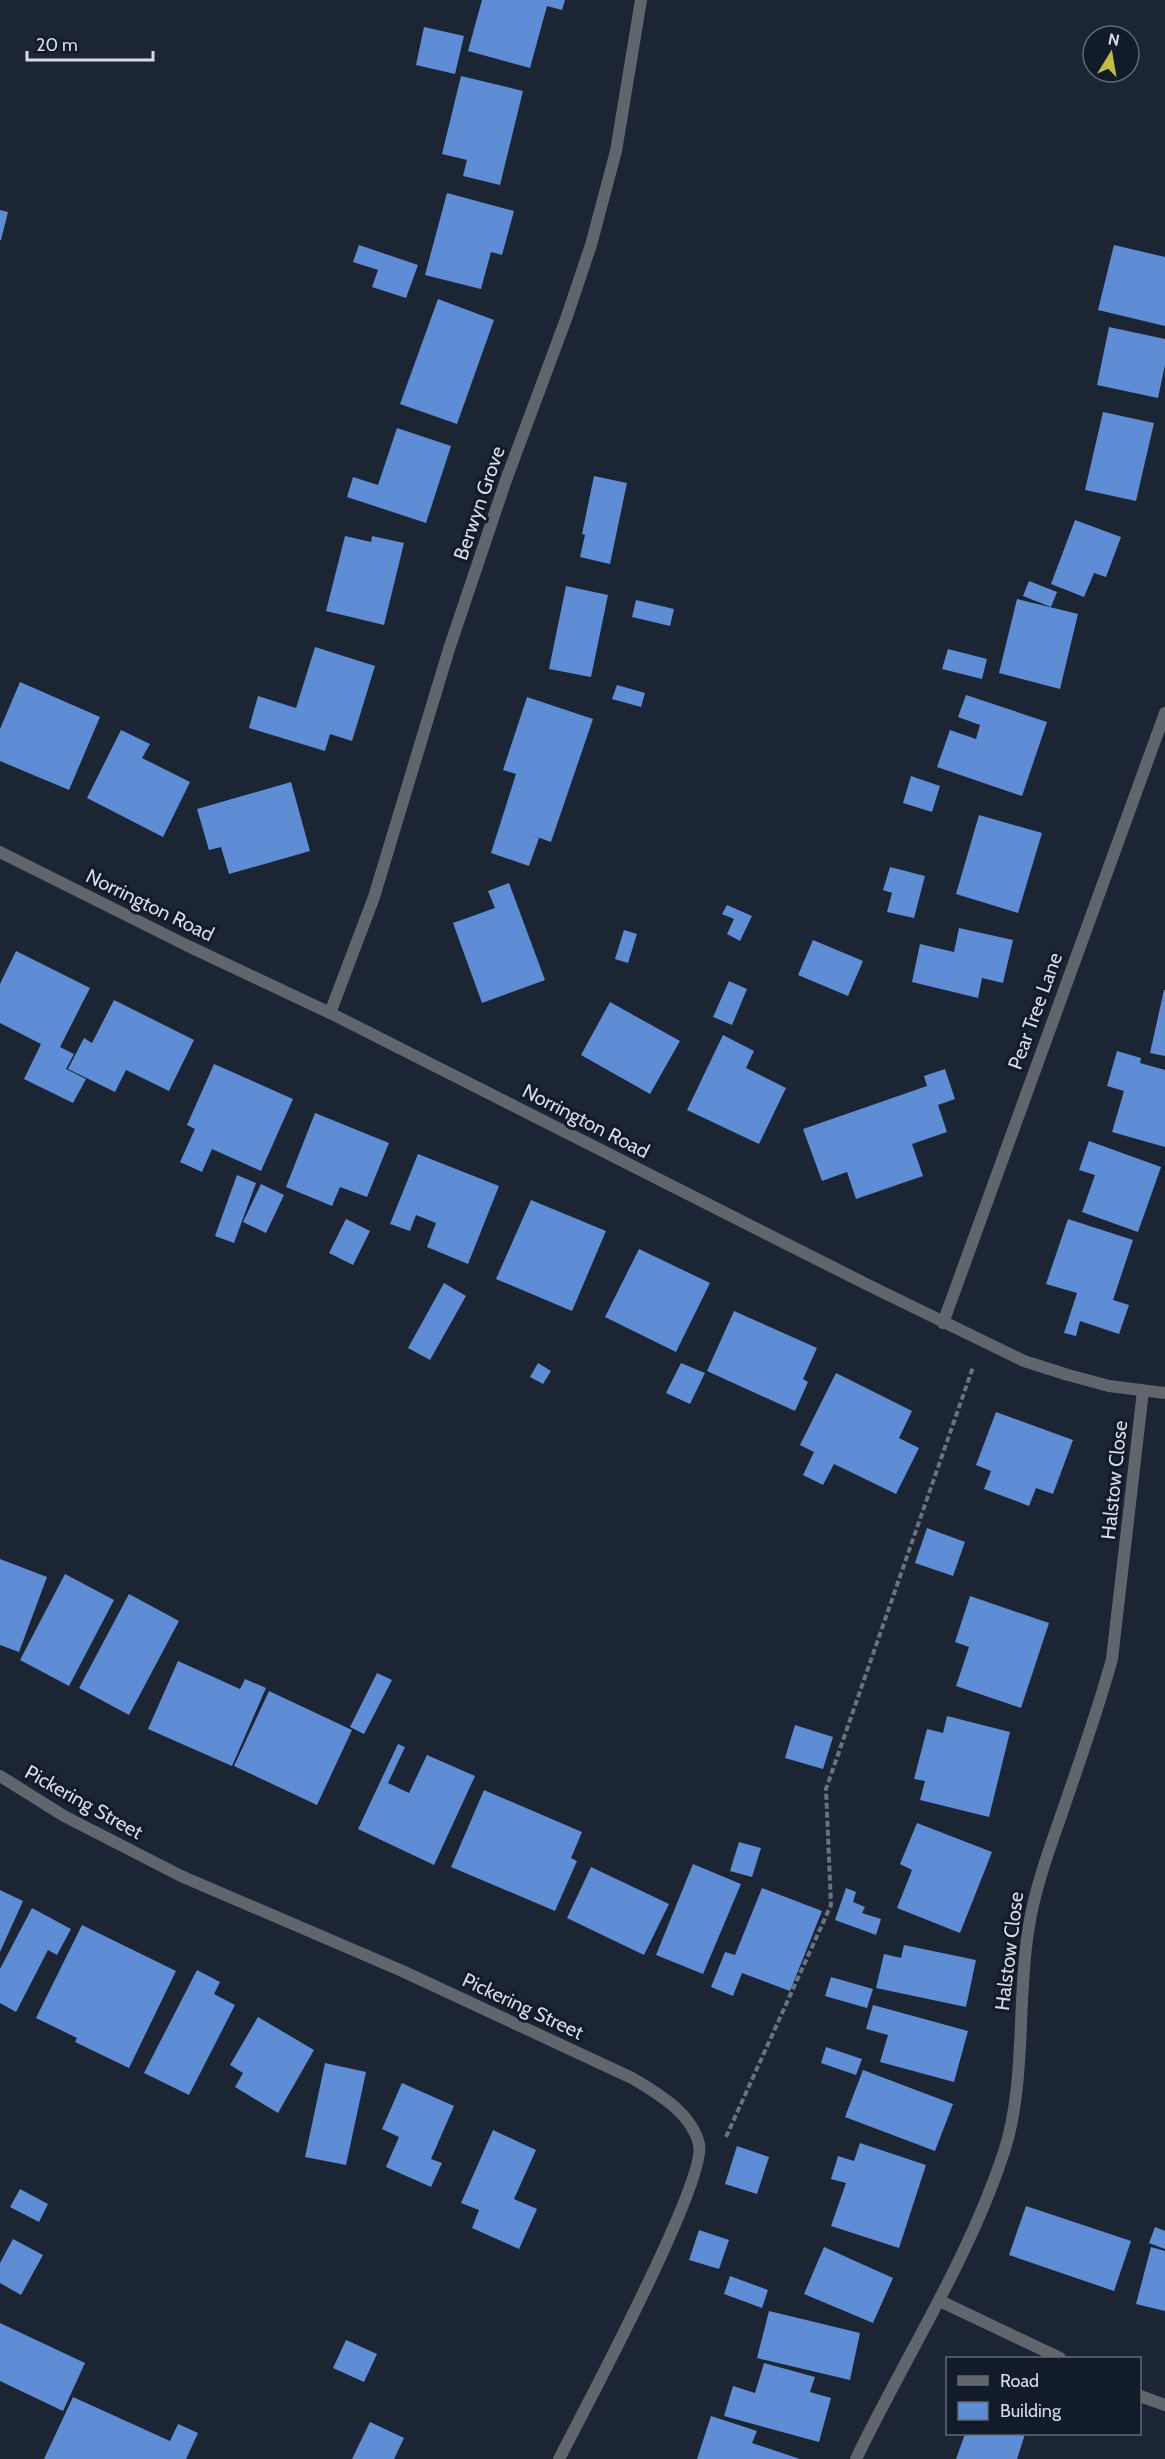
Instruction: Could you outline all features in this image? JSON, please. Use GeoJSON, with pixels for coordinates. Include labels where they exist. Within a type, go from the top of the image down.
{"type":"FeatureCollection","features":[{"type":"Feature","properties":{"kind":"street","name":"Berwyn Grove"},"geometry":{"type":"LineString","coordinates":[[330,1013],[374,897],[449,648],[506,480],[591,245],[616,151],[641,0]]}},
{"type":"Feature","properties":{"kind":"street","name":"Pear Tree Lane"},"geometry":{"type":"LineString","coordinates":[[943,1323],[1165,713]]}},
{"type":"Feature","properties":{"kind":"street","name":"Norrington Road"},"geometry":{"type":"LineString","coordinates":[[0,852],[186,945],[330,1013],[943,1323],[1024,1360],[1068,1376],[1143,1391],[1165,1393]]}},
{"type":"Feature","properties":{"kind":"street","name":"Halstow Close"},"geometry":{"type":"LineString","coordinates":[[856,2459],[940,2301],[1004,2151],[1014,2098],[1028,1931],[1038,1883],[1101,1701],[1112,1659],[1143,1391]]}},
{"type":"Feature","properties":{"kind":"street","name":"Pickering Street"},"geometry":{"type":"LineString","coordinates":[[0,1776],[64,1816],[181,1876],[400,1970],[632,2079],[668,2100],[686,2120],[700,2146]]}},
{"type":"Feature","properties":{"kind":"street"},"geometry":{"type":"LineString","coordinates":[[560,2459],[648,2283],[692,2182],[700,2146]]}},
{"type":"Feature","properties":{"kind":"street"},"geometry":{"type":"LineString","coordinates":[[940,2301],[1058,2357]]}},
{"type":"Feature","properties":{"kind":"street"},"geometry":{"type":"LineString","coordinates":[[1141,2396],[1165,2404]]}},
{"type":"Feature","properties":{"kind":"path"},"geometry":{"type":"LineString","coordinates":[[700,2146],[723,2143],[831,1905],[826,1789],[982,1341]]}},
{"type":"Feature","properties":{"kind":"building"},"geometry":{"type":"Polygon","coordinates":[[[482,0],[565,0],[562,10],[547,6],[530,68],[468,51],[482,0]]]}},
{"type":"Feature","properties":{"kind":"building"},"geometry":{"type":"Polygon","coordinates":[[[424,27],[464,36],[455,74],[416,65],[424,27]]]}},
{"type":"Feature","properties":{"kind":"building"},"geometry":{"type":"Polygon","coordinates":[[[461,76],[523,91],[500,185],[463,176],[467,160],[442,154],[461,76]]]}},
{"type":"Feature","properties":{"kind":"building"},"geometry":{"type":"Polygon","coordinates":[[[447,193],[514,211],[502,255],[491,252],[481,289],[425,275],[447,193]]]}},
{"type":"Feature","properties":{"kind":"building"},"geometry":{"type":"Polygon","coordinates":[[[0,210],[8,212],[1,240],[0,240],[0,210]]]}},
{"type":"Feature","properties":{"kind":"building"},"geometry":{"type":"Polygon","coordinates":[[[359,245],[418,265],[406,298],[372,287],[378,270],[353,262],[359,245]]]}},
{"type":"Feature","properties":{"kind":"building"},"geometry":{"type":"Polygon","coordinates":[[[1114,245],[1165,257],[1165,326],[1098,310],[1114,245]]]}},
{"type":"Feature","properties":{"kind":"building"},"geometry":{"type":"Polygon","coordinates":[[[438,299],[494,320],[457,424],[400,404],[438,299]]]}},
{"type":"Feature","properties":{"kind":"building"},"geometry":{"type":"Polygon","coordinates":[[[1109,327],[1165,339],[1165,365],[1158,398],[1097,385],[1109,327]]]}},
{"type":"Feature","properties":{"kind":"building"},"geometry":{"type":"Polygon","coordinates":[[[1103,412],[1154,423],[1136,501],[1085,490],[1103,412]]]}},
{"type":"Feature","properties":{"kind":"building"},"geometry":{"type":"Polygon","coordinates":[[[397,428],[451,446],[426,523],[347,497],[353,477],[378,485],[397,428]]]}},
{"type":"Feature","properties":{"kind":"building"},"geometry":{"type":"Polygon","coordinates":[[[594,476],[627,483],[610,564],[580,557],[585,535],[582,534],[594,476]]]}},
{"type":"Feature","properties":{"kind":"building"},"geometry":{"type":"Polygon","coordinates":[[[1075,520],[1121,537],[1106,577],[1094,573],[1084,597],[1051,584],[1075,520]]]}},
{"type":"Feature","properties":{"kind":"building"},"geometry":{"type":"Polygon","coordinates":[[[345,536],[371,542],[372,536],[404,543],[384,625],[326,611],[345,536]]]}},
{"type":"Feature","properties":{"kind":"building"},"geometry":{"type":"Polygon","coordinates":[[[1029,581],[1057,592],[1051,607],[1023,596],[1029,581]]]}},
{"type":"Feature","properties":{"kind":"building"},"geometry":{"type":"Polygon","coordinates":[[[566,586],[608,595],[591,677],[549,669],[566,586]]]}},
{"type":"Feature","properties":{"kind":"building"},"geometry":{"type":"Polygon","coordinates":[[[1017,599],[1078,614],[1060,689],[999,673],[1017,599]]]}},
{"type":"Feature","properties":{"kind":"building"},"geometry":{"type":"Polygon","coordinates":[[[636,600],[674,609],[670,626],[632,617],[636,600]]]}},
{"type":"Feature","properties":{"kind":"building"},"geometry":{"type":"Polygon","coordinates":[[[315,647],[375,666],[352,741],[330,734],[325,751],[249,728],[258,696],[296,708],[315,647]]]}},
{"type":"Feature","properties":{"kind":"building"},"geometry":{"type":"Polygon","coordinates":[[[948,649],[987,659],[982,679],[942,669],[948,649]]]}},
{"type":"Feature","properties":{"kind":"building"},"geometry":{"type":"Polygon","coordinates":[[[20,682],[100,717],[69,790],[0,761],[0,729],[20,682]]]}},
{"type":"Feature","properties":{"kind":"building"},"geometry":{"type":"Polygon","coordinates":[[[617,685],[645,693],[641,707],[612,699],[617,685]]]}},
{"type":"Feature","properties":{"kind":"building"},"geometry":{"type":"Polygon","coordinates":[[[966,695],[1047,722],[1022,796],[937,767],[950,730],[976,739],[980,725],[958,717],[966,695]]]}},
{"type":"Feature","properties":{"kind":"building"},"geometry":{"type":"Polygon","coordinates":[[[527,697],[593,719],[551,842],[526,833],[539,838],[529,866],[491,853],[516,774],[503,770],[527,697]]]}},
{"type":"Feature","properties":{"kind":"building"},"geometry":{"type":"Polygon","coordinates":[[[121,730],[150,744],[142,758],[190,782],[163,837],[87,798],[121,730]]]}},
{"type":"Feature","properties":{"kind":"building"},"geometry":{"type":"Polygon","coordinates":[[[911,776],[940,786],[932,812],[903,803],[911,776]]]}},
{"type":"Feature","properties":{"kind":"building"},"geometry":{"type":"Polygon","coordinates":[[[291,782],[310,851],[229,874],[221,847],[209,850],[197,809],[291,782]]]}},
{"type":"Feature","properties":{"kind":"building"},"geometry":{"type":"Polygon","coordinates":[[[979,815],[1042,833],[1018,913],[956,894],[979,815]]]}},
{"type":"Feature","properties":{"kind":"building"},"geometry":{"type":"Polygon","coordinates":[[[890,867],[925,876],[914,918],[887,912],[892,893],[883,890],[890,867]]]}},
{"type":"Feature","properties":{"kind":"building"},"geometry":{"type":"Polygon","coordinates":[[[509,883],[545,980],[482,1003],[453,923],[495,908],[488,891],[509,883]]]}},
{"type":"Feature","properties":{"kind":"building"},"geometry":{"type":"Polygon","coordinates":[[[727,905],[752,916],[740,941],[727,934],[734,919],[722,914],[727,905]]]}},
{"type":"Feature","properties":{"kind":"building"},"geometry":{"type":"Polygon","coordinates":[[[959,928],[1013,940],[1003,983],[982,978],[978,998],[912,982],[920,944],[954,952],[959,928]]]}},
{"type":"Feature","properties":{"kind":"building"},"geometry":{"type":"Polygon","coordinates":[[[624,930],[637,934],[628,963],[615,959],[624,930]]]}},
{"type":"Feature","properties":{"kind":"building"},"geometry":{"type":"Polygon","coordinates":[[[813,940],[863,961],[848,996],[798,975],[813,940]]]}},
{"type":"Feature","properties":{"kind":"building"},"geometry":{"type":"Polygon","coordinates":[[[16,951],[90,988],[60,1047],[74,1054],[66,1069],[86,1079],[73,1103],[24,1079],[41,1044],[0,1023],[0,984],[16,951]]]}},
{"type":"Feature","properties":{"kind":"building"},"geometry":{"type":"Polygon","coordinates":[[[729,981],[747,989],[732,1025],[713,1017],[729,981]]]}},
{"type":"Feature","properties":{"kind":"building"},"geometry":{"type":"Polygon","coordinates":[[[1165,990],[1165,1056],[1150,1053],[1165,990]]]}},
{"type":"Feature","properties":{"kind":"building"},"geometry":{"type":"Polygon","coordinates":[[[114,1000],[194,1040],[169,1091],[126,1070],[115,1092],[68,1069],[84,1038],[92,1043],[114,1000]]]}},
{"type":"Feature","properties":{"kind":"building"},"geometry":{"type":"Polygon","coordinates":[[[610,1002],[680,1041],[650,1094],[581,1055],[610,1002]]]}},
{"type":"Feature","properties":{"kind":"building"},"geometry":{"type":"Polygon","coordinates":[[[723,1035],[754,1051],[746,1068],[786,1088],[759,1144],[687,1110],[723,1035]]]}},
{"type":"Feature","properties":{"kind":"building"},"geometry":{"type":"Polygon","coordinates":[[[1117,1051],[1141,1058],[1140,1063],[1165,1070],[1165,1147],[1112,1132],[1124,1091],[1107,1086],[1117,1051]]]}},
{"type":"Feature","properties":{"kind":"building"},"geometry":{"type":"Polygon","coordinates":[[[214,1064],[293,1099],[261,1171],[212,1149],[202,1172],[180,1162],[195,1129],[187,1125],[214,1064]]]}},
{"type":"Feature","properties":{"kind":"building"},"geometry":{"type":"Polygon","coordinates":[[[945,1069],[955,1099],[938,1105],[947,1132],[912,1144],[923,1176],[856,1199],[847,1172],[822,1181],[803,1129],[927,1086],[924,1076],[945,1069]]]}},
{"type":"Feature","properties":{"kind":"building"},"geometry":{"type":"Polygon","coordinates":[[[315,1113],[389,1143],[367,1197],[340,1187],[332,1206],[286,1187],[315,1113]]]}},
{"type":"Feature","properties":{"kind":"building"},"geometry":{"type":"Polygon","coordinates":[[[1089,1141],[1161,1167],[1138,1232],[1082,1212],[1095,1175],[1079,1170],[1089,1141]]]}},
{"type":"Feature","properties":{"kind":"building"},"geometry":{"type":"Polygon","coordinates":[[[418,1154],[499,1186],[468,1264],[427,1247],[436,1223],[416,1215],[410,1231],[390,1224],[418,1154]]]}},
{"type":"Feature","properties":{"kind":"building"},"geometry":{"type":"Polygon","coordinates":[[[237,1175],[256,1183],[234,1243],[215,1236],[237,1175]]]}},
{"type":"Feature","properties":{"kind":"building"},"geometry":{"type":"Polygon","coordinates":[[[261,1184],[284,1195],[266,1233],[243,1222],[261,1184]]]}},
{"type":"Feature","properties":{"kind":"building"},"geometry":{"type":"Polygon","coordinates":[[[531,1200],[606,1231],[572,1311],[496,1279],[531,1200]]]}},
{"type":"Feature","properties":{"kind":"building"},"geometry":{"type":"Polygon","coordinates":[[[346,1219],[370,1231],[353,1265],[329,1253],[346,1219]]]}},
{"type":"Feature","properties":{"kind":"building"},"geometry":{"type":"Polygon","coordinates":[[[1068,1219],[1133,1240],[1113,1300],[1129,1305],[1119,1334],[1080,1321],[1076,1336],[1064,1333],[1077,1293],[1046,1284],[1068,1219]]]}},
{"type":"Feature","properties":{"kind":"building"},"geometry":{"type":"Polygon","coordinates":[[[639,1249],[710,1283],[676,1352],[605,1317],[639,1249]]]}},
{"type":"Feature","properties":{"kind":"building"},"geometry":{"type":"Polygon","coordinates":[[[444,1283],[466,1296],[430,1360],[408,1348],[444,1283]]]}},
{"type":"Feature","properties":{"kind":"building"},"geometry":{"type":"Polygon","coordinates":[[[734,1311],[817,1348],[803,1379],[808,1382],[795,1411],[707,1371],[734,1311]]]}},
{"type":"Feature","properties":{"kind":"building"},"geometry":{"type":"Polygon","coordinates":[[[538,1363],[551,1371],[543,1384],[530,1377],[538,1363]]]}},
{"type":"Feature","properties":{"kind":"building"},"geometry":{"type":"Polygon","coordinates":[[[681,1363],[705,1373],[690,1404],[666,1393],[681,1363]]]}},
{"type":"Feature","properties":{"kind":"building"},"geometry":{"type":"Polygon","coordinates":[[[836,1373],[912,1411],[899,1438],[919,1448],[896,1494],[834,1464],[823,1485],[803,1475],[814,1452],[800,1445],[836,1373]]]}},
{"type":"Feature","properties":{"kind":"building"},"geometry":{"type":"Polygon","coordinates":[[[996,1412],[1073,1440],[1053,1494],[1036,1488],[1029,1506],[984,1489],[991,1471],[976,1465],[996,1412]]]}},
{"type":"Feature","properties":{"kind":"building"},"geometry":{"type":"Polygon","coordinates":[[[927,1528],[965,1542],[953,1576],[915,1563],[927,1528]]]}},
{"type":"Feature","properties":{"kind":"building"},"geometry":{"type":"Polygon","coordinates":[[[0,1559],[47,1577],[19,1652],[0,1645],[0,1559]]]}},
{"type":"Feature","properties":{"kind":"building"},"geometry":{"type":"Polygon","coordinates":[[[65,1574],[114,1600],[69,1686],[20,1660],[65,1574]]]}},
{"type":"Feature","properties":{"kind":"building"},"geometry":{"type":"Polygon","coordinates":[[[129,1594],[179,1621],[129,1715],[79,1688],[129,1594]]]}},
{"type":"Feature","properties":{"kind":"building"},"geometry":{"type":"Polygon","coordinates":[[[970,1596],[1049,1623],[1021,1708],[956,1686],[969,1647],[955,1642],[970,1596]]]}},
{"type":"Feature","properties":{"kind":"building"},"geometry":{"type":"Polygon","coordinates":[[[178,1661],[240,1689],[245,1679],[266,1688],[232,1766],[148,1729],[178,1661]]]}},
{"type":"Feature","properties":{"kind":"building"},"geometry":{"type":"Polygon","coordinates":[[[377,1673],[392,1680],[364,1734],[350,1727],[377,1673]]]}},
{"type":"Feature","properties":{"kind":"building"},"geometry":{"type":"Polygon","coordinates":[[[269,1691],[352,1730],[317,1805],[234,1766],[269,1691]]]}},
{"type":"Feature","properties":{"kind":"building"},"geometry":{"type":"Polygon","coordinates":[[[947,1716],[1010,1732],[989,1817],[920,1800],[925,1781],[914,1779],[927,1729],[943,1733],[947,1716]]]}},
{"type":"Feature","properties":{"kind":"building"},"geometry":{"type":"Polygon","coordinates":[[[795,1725],[833,1737],[823,1769],[785,1758],[795,1725]]]}},
{"type":"Feature","properties":{"kind":"building"},"geometry":{"type":"Polygon","coordinates":[[[398,1744],[405,1747],[388,1783],[409,1793],[427,1755],[475,1776],[434,1865],[358,1829],[398,1744]]]}},
{"type":"Feature","properties":{"kind":"building"},"geometry":{"type":"Polygon","coordinates":[[[484,1790],[582,1832],[571,1858],[577,1861],[555,1911],[451,1867],[484,1790]]]}},
{"type":"Feature","properties":{"kind":"building"},"geometry":{"type":"Polygon","coordinates":[[[917,1823],[992,1852],[960,1933],[897,1908],[912,1870],[900,1864],[917,1823]]]}},
{"type":"Feature","properties":{"kind":"building"},"geometry":{"type":"Polygon","coordinates":[[[739,1842],[761,1848],[752,1877],[730,1871],[739,1842]]]}},
{"type":"Feature","properties":{"kind":"building"},"geometry":{"type":"Polygon","coordinates":[[[693,1864],[741,1884],[703,1974],[656,1955],[693,1864]]]}},
{"type":"Feature","properties":{"kind":"building"},"geometry":{"type":"Polygon","coordinates":[[[591,1867],[669,1904],[644,1955],[567,1918],[591,1867]]]}},
{"type":"Feature","properties":{"kind":"building"},"geometry":{"type":"Polygon","coordinates":[[[762,1888],[822,1911],[790,1991],[742,1973],[733,1996],[711,1987],[725,1952],[735,1955],[762,1888]]]}},
{"type":"Feature","properties":{"kind":"building"},"geometry":{"type":"Polygon","coordinates":[[[846,1888],[856,1892],[853,1902],[865,1907],[862,1913],[881,1919],[876,1935],[835,1920],[846,1888]]]}},
{"type":"Feature","properties":{"kind":"building"},"geometry":{"type":"Polygon","coordinates":[[[0,1890],[23,1901],[0,1952],[0,1890]]]}},
{"type":"Feature","properties":{"kind":"building"},"geometry":{"type":"Polygon","coordinates":[[[32,1908],[71,1929],[57,1955],[48,1950],[16,2012],[0,2003],[0,1969],[32,1908]]]}},
{"type":"Feature","properties":{"kind":"building"},"geometry":{"type":"Polygon","coordinates":[[[82,1925],[176,1971],[129,2068],[75,2042],[77,2038],[36,2018],[82,1925]]]}},
{"type":"Feature","properties":{"kind":"building"},"geometry":{"type":"Polygon","coordinates":[[[904,1945],[976,1960],[966,2007],[876,1988],[884,1954],[901,1958],[904,1945]]]}},
{"type":"Feature","properties":{"kind":"building"},"geometry":{"type":"Polygon","coordinates":[[[197,1970],[220,1982],[214,1994],[235,2005],[189,2095],[144,2073],[197,1970]]]}},
{"type":"Feature","properties":{"kind":"building"},"geometry":{"type":"Polygon","coordinates":[[[831,1977],[873,1989],[867,2008],[825,1996],[831,1977]]]}},
{"type":"Feature","properties":{"kind":"building"},"geometry":{"type":"Polygon","coordinates":[[[873,2005],[968,2031],[954,2082],[880,2062],[888,2035],[866,2029],[873,2005]]]}},
{"type":"Feature","properties":{"kind":"building"},"geometry":{"type":"Polygon","coordinates":[[[258,2017],[314,2050],[278,2113],[235,2087],[243,2073],[230,2065],[258,2017]]]}},
{"type":"Feature","properties":{"kind":"building"},"geometry":{"type":"Polygon","coordinates":[[[826,2047],[862,2059],[856,2075],[821,2063],[826,2047]]]}},
{"type":"Feature","properties":{"kind":"building"},"geometry":{"type":"Polygon","coordinates":[[[325,2063],[366,2072],[346,2165],[305,2157],[325,2063]]]}},
{"type":"Feature","properties":{"kind":"building"},"geometry":{"type":"Polygon","coordinates":[[[863,2070],[953,2104],[935,2151],[845,2117],[863,2070]]]}},
{"type":"Feature","properties":{"kind":"building"},"geometry":{"type":"Polygon","coordinates":[[[402,2083],[454,2106],[431,2159],[442,2163],[431,2187],[386,2167],[399,2137],[382,2129],[402,2083]]]}},
{"type":"Feature","properties":{"kind":"building"},"geometry":{"type":"Polygon","coordinates":[[[493,2130],[536,2150],[514,2199],[537,2209],[519,2249],[472,2228],[479,2210],[461,2203],[493,2130]]]}},
{"type":"Feature","properties":{"kind":"building"},"geometry":{"type":"Polygon","coordinates":[[[860,2143],[926,2165],[899,2248],[831,2226],[846,2183],[831,2179],[838,2156],[854,2161],[860,2143]]]}},
{"type":"Feature","properties":{"kind":"building"},"geometry":{"type":"Polygon","coordinates":[[[737,2146],[769,2157],[757,2194],[725,2184],[737,2146]]]}},
{"type":"Feature","properties":{"kind":"building"},"geometry":{"type":"Polygon","coordinates":[[[20,2189],[48,2204],[39,2222],[10,2207],[20,2189]]]}},
{"type":"Feature","properties":{"kind":"building"},"geometry":{"type":"Polygon","coordinates":[[[1026,2206],[1131,2241],[1114,2291],[1009,2255],[1026,2206]]]}},
{"type":"Feature","properties":{"kind":"building"},"geometry":{"type":"Polygon","coordinates":[[[1155,2227],[1165,2231],[1165,2249],[1149,2243],[1155,2227]]]}},
{"type":"Feature","properties":{"kind":"building"},"geometry":{"type":"Polygon","coordinates":[[[699,2230],[729,2240],[719,2269],[689,2260],[699,2230]]]}},
{"type":"Feature","properties":{"kind":"building"},"geometry":{"type":"Polygon","coordinates":[[[13,2239],[43,2255],[21,2295],[0,2283],[0,2263],[13,2239]]]}},
{"type":"Feature","properties":{"kind":"building"},"geometry":{"type":"Polygon","coordinates":[[[824,2247],[893,2278],[873,2323],[804,2294],[824,2247]]]}},
{"type":"Feature","properties":{"kind":"building"},"geometry":{"type":"Polygon","coordinates":[[[1151,2247],[1165,2251],[1165,2311],[1136,2304],[1151,2247]]]}},
{"type":"Feature","properties":{"kind":"building"},"geometry":{"type":"Polygon","coordinates":[[[730,2276],[768,2290],[762,2308],[724,2294],[730,2276]]]}},
{"type":"Feature","properties":{"kind":"building"},"geometry":{"type":"Polygon","coordinates":[[[769,2311],[860,2333],[850,2380],[757,2358],[769,2311]]]}},
{"type":"Feature","properties":{"kind":"building"},"geometry":{"type":"Polygon","coordinates":[[[0,2323],[85,2363],[63,2411],[0,2381],[0,2323]]]}},
{"type":"Feature","properties":{"kind":"building"},"geometry":{"type":"Polygon","coordinates":[[[346,2340],[377,2354],[364,2382],[333,2368],[346,2340]]]}},
{"type":"Feature","properties":{"kind":"building"},"geometry":{"type":"Polygon","coordinates":[[[764,2363],[815,2377],[810,2392],[831,2398],[819,2442],[724,2416],[733,2386],[755,2393],[764,2363]]]}},
{"type":"Feature","properties":{"kind":"building"},"geometry":{"type":"Polygon","coordinates":[[[73,2397],[170,2441],[178,2424],[198,2433],[186,2459],[44,2459],[73,2397]]]}},
{"type":"Feature","properties":{"kind":"building"},"geometry":{"type":"Polygon","coordinates":[[[711,2416],[757,2431],[752,2443],[800,2459],[697,2459],[711,2416]]]}},
{"type":"Feature","properties":{"kind":"building"},"geometry":{"type":"Polygon","coordinates":[[[370,2422],[404,2438],[394,2459],[352,2459],[370,2422]]]}},
{"type":"Feature","properties":{"kind":"building"},"geometry":{"type":"Polygon","coordinates":[[[965,2435],[1025,2435],[1017,2459],[956,2459],[965,2435]]]}}]}
